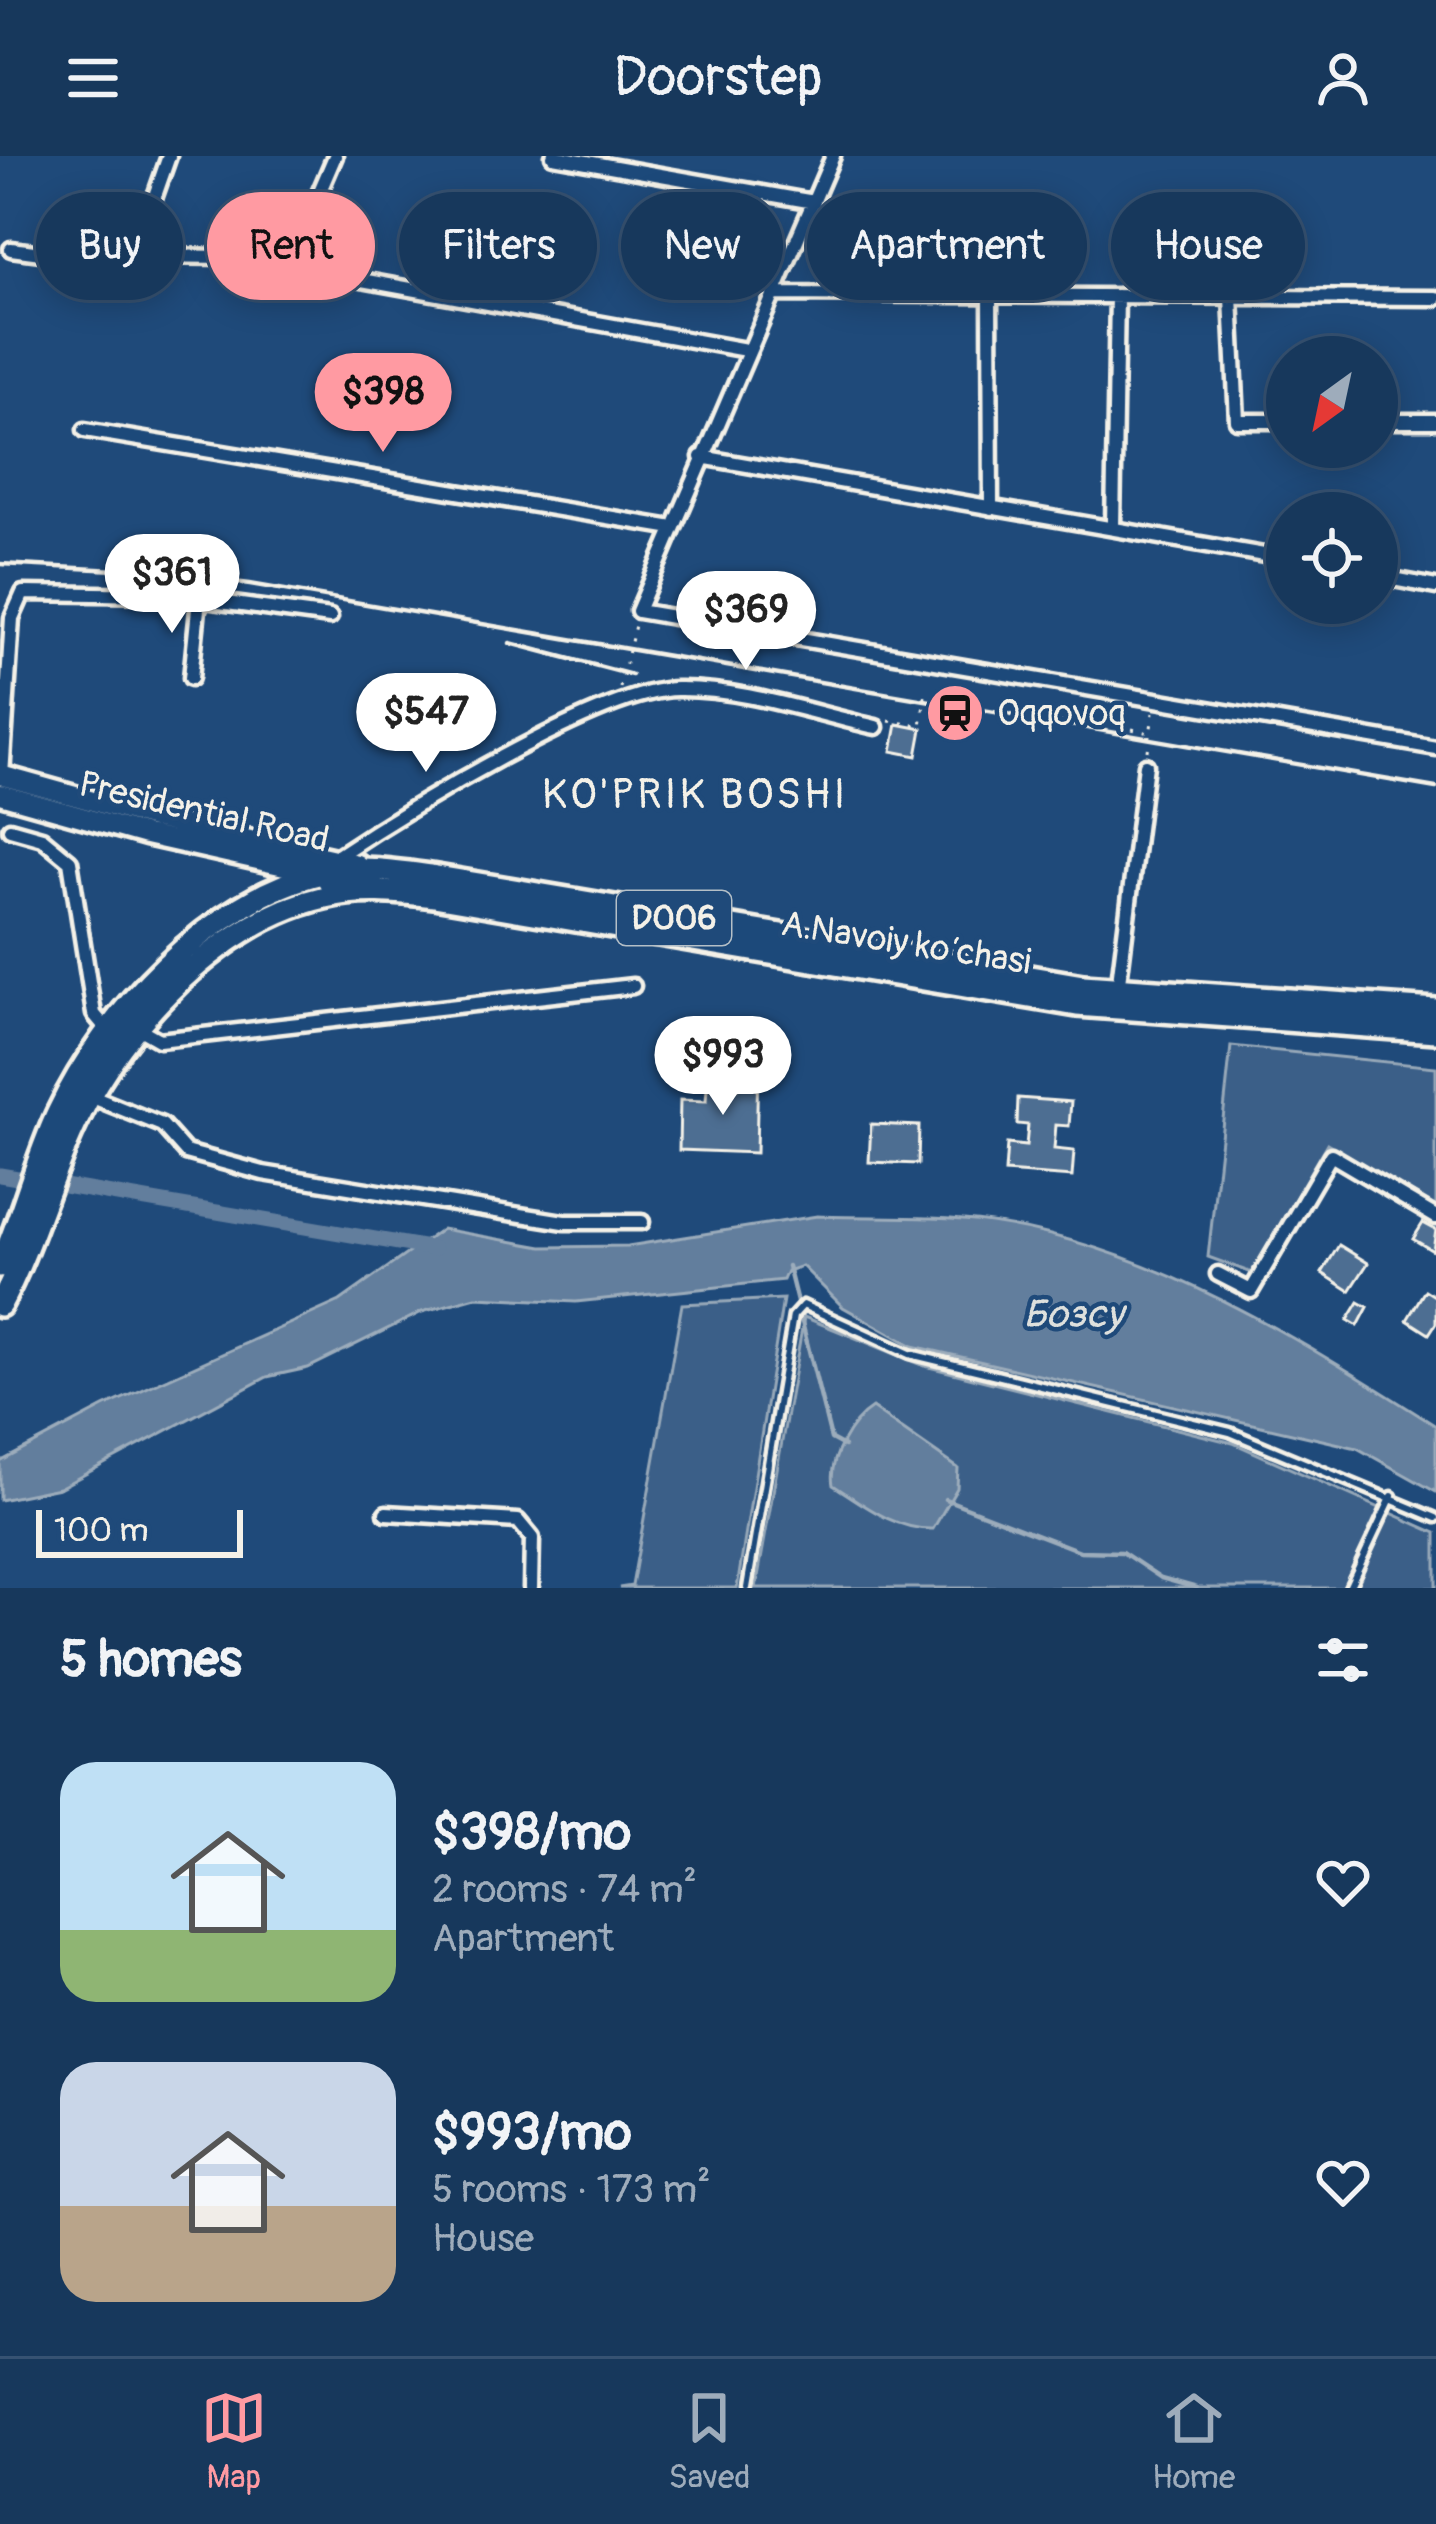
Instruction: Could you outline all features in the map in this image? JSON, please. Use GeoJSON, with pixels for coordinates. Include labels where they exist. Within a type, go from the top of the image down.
{"type":"FeatureCollection","features":[{"type":"Feature","properties":{"kind":"main road","name":"D006"},"geometry":{"type":"LineString","coordinates":[[0,1305],[50,1158],[60,1108],[109,1032],[148,987],[206,935],[271,893],[327,866],[393,881],[1080,995],[1436,1031]]}},
{"type":"Feature","properties":{"kind":"main road","name":"D006"},"geometry":{"type":"LineString","coordinates":[[50,1158],[138,1028],[183,982],[247,932],[293,907],[393,881]]}},
{"type":"Feature","properties":{"kind":"main road","name":"D006"},"geometry":{"type":"LineString","coordinates":[[1130,1000],[1436,1010]]}},
{"type":"Feature","properties":{"kind":"main road","name":"D006"},"geometry":{"type":"LineString","coordinates":[[2,1259],[34,1206]]}},
{"type":"Feature","properties":{"kind":"street"},"geometry":{"type":"LineString","coordinates":[[156,192],[169,156]]}},
{"type":"Feature","properties":{"kind":"street"},"geometry":{"type":"LineString","coordinates":[[320,192],[335,156]]}},
{"type":"Feature","properties":{"kind":"street"},"geometry":{"type":"LineString","coordinates":[[553,156],[807,201]]}},
{"type":"Feature","properties":{"kind":"street"},"geometry":{"type":"LineString","coordinates":[[818,192],[833,156]]}},
{"type":"Feature","properties":{"kind":"street"},"geometry":{"type":"LineString","coordinates":[[783,269],[807,217]]}},
{"type":"Feature","properties":{"kind":"street"},"geometry":{"type":"LineString","coordinates":[[11,249],[36,253]]}},
{"type":"Feature","properties":{"kind":"street"},"geometry":{"type":"LineString","coordinates":[[375,282],[746,350]]}},
{"type":"Feature","properties":{"kind":"street"},"geometry":{"type":"LineString","coordinates":[[1305,297],[1436,298]]}},
{"type":"Feature","properties":{"kind":"street"},"geometry":{"type":"LineString","coordinates":[[769,300],[638,611],[1436,748]]}},
{"type":"Feature","properties":{"kind":"street"},"geometry":{"type":"LineString","coordinates":[[990,300],[992,508]]}},
{"type":"Feature","properties":{"kind":"street"},"geometry":{"type":"LineString","coordinates":[[1113,526],[1117,300]]}},
{"type":"Feature","properties":{"kind":"street"},"geometry":{"type":"LineString","coordinates":[[1231,300],[1237,422],[1266,421]]}},
{"type":"Feature","properties":{"kind":"street"},"geometry":{"type":"LineString","coordinates":[[1398,421],[1436,421]]}},
{"type":"Feature","properties":{"kind":"street"},"geometry":{"type":"LineString","coordinates":[[86,430],[673,529]]}},
{"type":"Feature","properties":{"kind":"street"},"geometry":{"type":"LineString","coordinates":[[701,457],[1266,555]]}},
{"type":"Feature","properties":{"kind":"street"},"geometry":{"type":"LineString","coordinates":[[1398,580],[1436,587]]}},
{"type":"Feature","properties":{"kind":"street"},"geometry":{"type":"LineString","coordinates":[[1,782],[12,618],[23,593],[200,599],[330,617]]}},
{"type":"Feature","properties":{"kind":"street"},"geometry":{"type":"LineString","coordinates":[[191,678],[200,599]]}},
{"type":"Feature","properties":{"kind":"street"},"geometry":{"type":"LineString","coordinates":[[332,896],[327,866],[499,762],[616,701],[660,690],[697,689],[876,727]]}},
{"type":"Feature","properties":{"kind":"street"},"geometry":{"type":"LineString","coordinates":[[1130,1000],[1146,765]]}},
{"type":"Feature","properties":{"kind":"street","name":"Presidential Road"},"geometry":{"type":"LineString","coordinates":[[1,782],[146,836],[327,866]]}},
{"type":"Feature","properties":{"kind":"street"},"geometry":{"type":"LineString","coordinates":[[10,829],[42,838],[70,862],[94,1014],[109,1032]]}},
{"type":"Feature","properties":{"kind":"street"},"geometry":{"type":"LineString","coordinates":[[138,1028],[159,1040],[633,986]]}},
{"type":"Feature","properties":{"kind":"street"},"geometry":{"type":"LineString","coordinates":[[90,1096],[162,1125],[186,1152],[263,1172],[564,1222],[642,1222]]}},
{"type":"Feature","properties":{"kind":"street"},"geometry":{"type":"LineString","coordinates":[[1218,1274],[1251,1291],[1331,1155],[1436,1217]]}},
{"type":"Feature","properties":{"kind":"street"},"geometry":{"type":"LineString","coordinates":[[386,1514],[518,1521],[532,1538],[531,1588]]}},
{"type":"Feature","properties":{"kind":"lane"},"geometry":{"type":"LineString","coordinates":[[747,1588],[793,1316],[803,1305],[910,1354],[1230,1432],[1392,1496],[1436,1519]]}},
{"type":"Feature","properties":{"kind":"lane"},"geometry":{"type":"LineString","coordinates":[[1349,1588],[1392,1496]]}},
{"type":"Feature","properties":{"kind":"path"},"geometry":{"type":"LineString","coordinates":[[616,701],[638,611]]}},
{"type":"Feature","properties":{"kind":"path"},"geometry":{"type":"LineString","coordinates":[[876,727],[877,719],[921,726],[925,696]]}},
{"type":"Feature","properties":{"kind":"path"},"geometry":{"type":"LineString","coordinates":[[1146,765],[1155,699]]}},
{"type":"Feature","properties":{"kind":"path"},"geometry":{"type":"LineString","coordinates":[[1132,729],[1150,733]]}},
{"type":"Feature","properties":{"kind":"shaded area"},"geometry":{"type":"Polygon","coordinates":[[[1231,1046],[1436,1067],[1436,1208],[1327,1143],[1252,1273],[1208,1257],[1231,1046]]]}},
{"type":"Feature","properties":{"kind":"shaded area"},"geometry":{"type":"Polygon","coordinates":[[[783,1299],[737,1588],[619,1588],[632,1586],[682,1304],[783,1299]]]}},
{"type":"Feature","properties":{"kind":"shaded area"},"geometry":{"type":"Polygon","coordinates":[[[804,1317],[925,1366],[1233,1443],[1436,1533],[1436,1588],[756,1588],[804,1317]]]}},
{"type":"Feature","properties":{"kind":"water","name":"Бозсу"},"geometry":{"type":"Polygon","coordinates":[[[817,1216],[991,1223],[1051,1235],[1167,1275],[1278,1330],[1436,1426],[1436,1492],[1357,1448],[913,1346],[843,1307],[802,1266],[787,1271],[783,1280],[576,1302],[476,1297],[422,1312],[308,1368],[267,1377],[59,1488],[0,1500],[0,1462],[104,1407],[340,1301],[442,1229],[542,1247],[628,1246],[817,1216]]]}},
{"type":"Feature","properties":{"kind":"water"},"geometry":{"type":"Polygon","coordinates":[[[872,1408],[958,1468],[957,1488],[933,1529],[893,1521],[833,1485],[834,1464],[843,1442],[872,1408]]]}},
{"type":"Feature","properties":{"kind":"building"},"geometry":{"type":"Polygon","coordinates":[[[897,724],[922,729],[917,756],[892,751],[897,724]]]}},
{"type":"Feature","properties":{"kind":"building"},"geometry":{"type":"Polygon","coordinates":[[[738,1065],[758,1065],[756,1153],[679,1150],[680,1100],[706,1101],[707,1088],[737,1089],[738,1065]]]}},
{"type":"Feature","properties":{"kind":"building"},"geometry":{"type":"Polygon","coordinates":[[[1018,1098],[1071,1102],[1069,1126],[1056,1125],[1054,1149],[1074,1151],[1072,1177],[1005,1172],[1007,1144],[1026,1146],[1028,1125],[1017,1124],[1018,1098]]]}},
{"type":"Feature","properties":{"kind":"building"},"geometry":{"type":"Polygon","coordinates":[[[871,1124],[919,1126],[918,1164],[869,1162],[871,1124]]]}},
{"type":"Feature","properties":{"kind":"building"},"geometry":{"type":"Polygon","coordinates":[[[1423,1223],[1436,1230],[1433,1251],[1413,1239],[1423,1223]]]}},
{"type":"Feature","properties":{"kind":"building"},"geometry":{"type":"Polygon","coordinates":[[[1339,1245],[1368,1263],[1350,1291],[1322,1273],[1339,1245]]]}},
{"type":"Feature","properties":{"kind":"building"},"geometry":{"type":"Polygon","coordinates":[[[1425,1290],[1436,1297],[1436,1323],[1429,1334],[1407,1320],[1425,1290]]]}},
{"type":"Feature","properties":{"kind":"building"},"geometry":{"type":"Polygon","coordinates":[[[1359,1302],[1368,1307],[1358,1326],[1348,1320],[1359,1302]]]}},
{"type":"Feature","properties":{"kind":"waterway"},"geometry":{"type":"LineString","coordinates":[[0,1175],[434,1249]]}},
{"type":"Feature","properties":{"kind":"waterway"},"geometry":{"type":"LineString","coordinates":[[788,1266],[831,1439],[844,1446]]}},
{"type":"Feature","properties":{"kind":"waterway"},"geometry":{"type":"LineString","coordinates":[[945,1499],[1080,1551],[1122,1552],[1161,1578],[1197,1588]]}},
{"type":"Feature","properties":{"kind":"railway"},"geometry":{"type":"LineString","coordinates":[[0,564],[154,572],[250,584],[1436,788]]}},
{"type":"Feature","properties":{"kind":"railway"},"geometry":{"type":"LineString","coordinates":[[510,643],[632,675]]}},
{"type":"Feature","properties":{"kind":"place","name":"Oqqovoq"},"geometry":{"type":"Point","coordinates":[955,713]}},
{"type":"Feature","properties":{"kind":"district","name":"KO'PRIK BOSHI"},"geometry":{"type":"Point","coordinates":[695,795]}}]}
